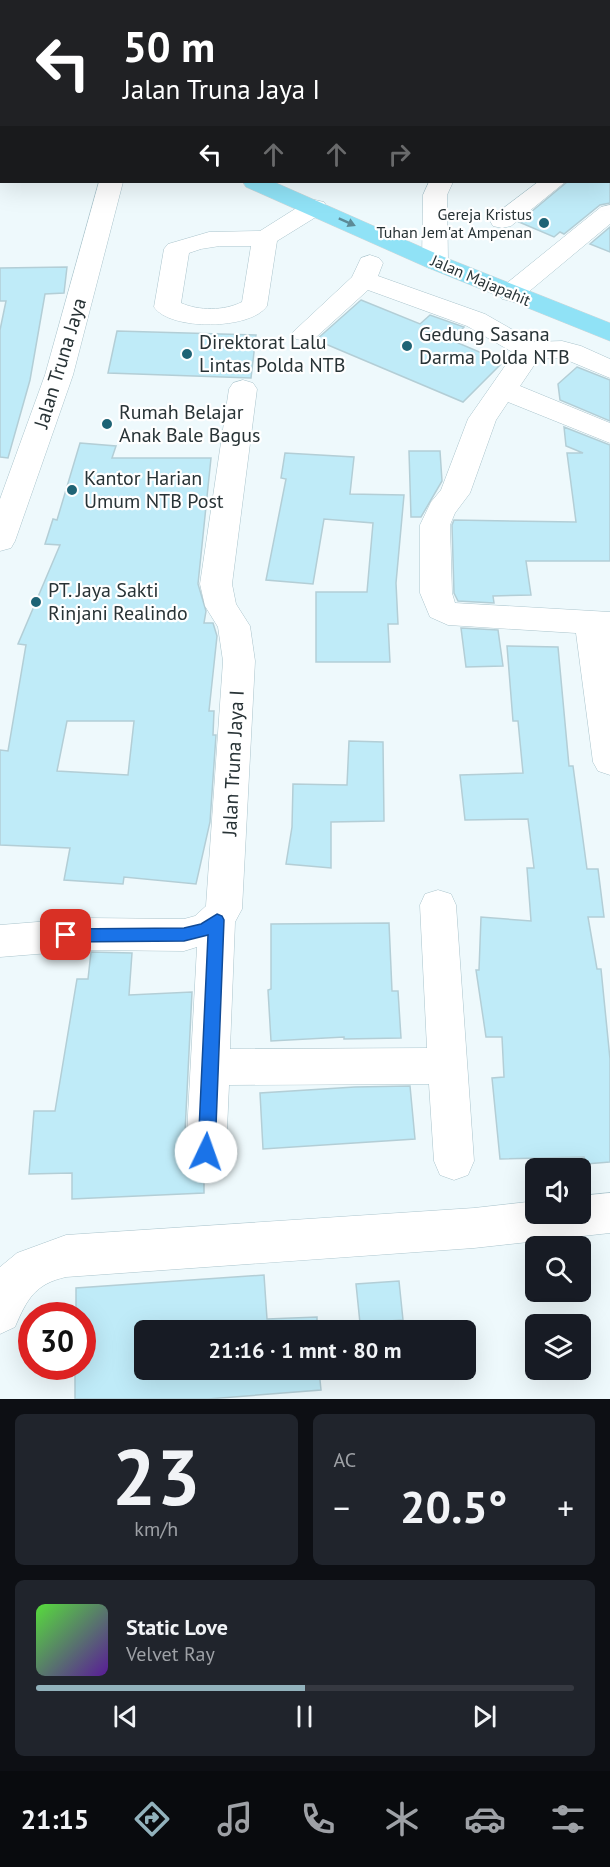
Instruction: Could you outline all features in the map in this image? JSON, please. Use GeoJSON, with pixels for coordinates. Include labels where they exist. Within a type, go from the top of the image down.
{"type":"FeatureCollection","features":[{"type":"Feature","properties":{"kind":"main road","name":"Jalan Majapahit"},"geometry":{"type":"LineString","coordinates":[[257,183],[435,262],[610,333]]}},
{"type":"Feature","properties":{"kind":"street","name":"Jalan Truna Jaya"},"geometry":{"type":"LineString","coordinates":[[0,541],[59,375],[111,183]]}},
{"type":"Feature","properties":{"kind":"street"},"geometry":{"type":"LineString","coordinates":[[435,262],[435,195],[441,183]]}},
{"type":"Feature","properties":{"kind":"street"},"geometry":{"type":"LineString","coordinates":[[502,221],[553,183]]}},
{"type":"Feature","properties":{"kind":"street"},"geometry":{"type":"LineString","coordinates":[[265,238],[315,207]]}},
{"type":"Feature","properties":{"kind":"street"},"geometry":{"type":"LineString","coordinates":[[511,293],[610,212]]}},
{"type":"Feature","properties":{"kind":"street"},"geometry":{"type":"LineString","coordinates":[[305,333],[367,271],[538,349],[562,348],[610,369]]}},
{"type":"Feature","properties":{"kind":"street"},"geometry":{"type":"LineString","coordinates":[[574,319],[538,349],[503,389],[482,419],[455,493],[442,509],[435,525],[436,593],[441,609],[448,614],[458,616],[600,623],[610,762]]}},
{"type":"Feature","properties":{"kind":"street","name":"Jalan Truna Jaya I"},"geometry":{"type":"LineString","coordinates":[[206,1152],[217,920],[225,903],[239,661],[234,626],[221,606],[216,584],[243,389]]}},
{"type":"Feature","properties":{"kind":"street"},"geometry":{"type":"LineString","coordinates":[[503,389],[610,434]]}},
{"type":"Feature","properties":{"kind":"street"},"geometry":{"type":"LineString","coordinates":[[438,905],[454,1161]]}},
{"type":"Feature","properties":{"kind":"street"},"geometry":{"type":"LineString","coordinates":[[0,940],[87,934],[184,935],[206,929],[217,920]]}},
{"type":"Feature","properties":{"kind":"street"},"geometry":{"type":"LineString","coordinates":[[210,1067],[448,1066]]}},
{"type":"Feature","properties":{"kind":"street"},"geometry":{"type":"LineString","coordinates":[[0,1312],[8,1290],[9,1275],[66,1256],[474,1228],[610,1214]]}},
{"type":"Feature","properties":{"kind":"building"},"geometry":{"type":"Polygon","coordinates":[[[566,183],[610,183],[610,203],[600,205],[564,234],[560,232],[554,237],[519,222],[566,183]]]}},
{"type":"Feature","properties":{"kind":"building"},"geometry":{"type":"Polygon","coordinates":[[[610,227],[610,252],[590,244],[610,227]]]}},
{"type":"Feature","properties":{"kind":"building"},"geometry":{"type":"Polygon","coordinates":[[[67,267],[64,293],[45,294],[30,380],[8,458],[0,457],[0,330],[6,301],[0,301],[0,268],[67,267]]]}},
{"type":"Feature","properties":{"kind":"building"},"geometry":{"type":"Polygon","coordinates":[[[361,300],[420,324],[430,315],[464,327],[451,340],[503,362],[463,402],[316,340],[361,300]]]}},
{"type":"Feature","properties":{"kind":"building"},"geometry":{"type":"Polygon","coordinates":[[[117,331],[256,335],[251,378],[108,373],[117,331]]]}},
{"type":"Feature","properties":{"kind":"building"},"geometry":{"type":"Polygon","coordinates":[[[577,367],[610,380],[610,421],[560,400],[558,384],[577,367]]]}},
{"type":"Feature","properties":{"kind":"building"},"geometry":{"type":"Polygon","coordinates":[[[564,427],[610,445],[610,561],[526,561],[531,595],[493,596],[494,603],[458,601],[454,593],[452,525],[454,520],[576,522],[567,453],[583,453],[566,446],[564,427]]]}},
{"type":"Feature","properties":{"kind":"building"},"geometry":{"type":"Polygon","coordinates":[[[80,443],[116,446],[112,458],[211,458],[198,584],[206,611],[204,623],[213,623],[217,636],[209,711],[214,711],[213,735],[216,735],[210,822],[196,884],[124,877],[123,884],[64,880],[70,848],[0,845],[0,750],[8,751],[26,645],[18,644],[60,545],[45,544],[53,519],[57,520],[80,443]],[[67,721],[57,771],[128,775],[134,721],[67,721]]]}},
{"type":"Feature","properties":{"kind":"building"},"geometry":{"type":"Polygon","coordinates":[[[409,451],[440,451],[442,481],[421,517],[411,517],[409,451]]]}},
{"type":"Feature","properties":{"kind":"building"},"geometry":{"type":"Polygon","coordinates":[[[285,453],[354,457],[350,494],[404,495],[396,583],[398,624],[388,624],[390,662],[316,662],[316,592],[367,592],[373,523],[324,519],[313,584],[266,580],[286,479],[281,478],[285,453]]]}},
{"type":"Feature","properties":{"kind":"building"},"geometry":{"type":"Polygon","coordinates":[[[461,628],[498,630],[503,666],[466,667],[461,628]]]}},
{"type":"Feature","properties":{"kind":"building"},"geometry":{"type":"Polygon","coordinates":[[[507,646],[558,647],[569,766],[573,766],[587,869],[598,869],[604,917],[588,917],[597,969],[601,969],[610,1059],[610,1162],[591,1164],[591,1158],[584,1157],[500,1159],[492,1078],[504,1077],[502,1037],[486,1037],[476,970],[479,970],[481,917],[531,921],[527,868],[534,868],[528,819],[465,820],[460,775],[523,773],[518,721],[513,721],[507,646]]]}},
{"type":"Feature","properties":{"kind":"building"},"geometry":{"type":"Polygon","coordinates":[[[349,741],[383,742],[384,821],[331,822],[331,868],[286,864],[292,827],[293,784],[347,785],[349,741]]]}},
{"type":"Feature","properties":{"kind":"building"},"geometry":{"type":"Polygon","coordinates":[[[389,923],[392,991],[398,991],[401,1038],[344,1039],[344,1037],[271,1041],[268,990],[271,989],[271,924],[389,923]]]}},
{"type":"Feature","properties":{"kind":"building"},"geometry":{"type":"Polygon","coordinates":[[[91,952],[132,953],[129,995],[192,992],[184,1152],[190,1166],[204,1173],[204,1193],[72,1199],[72,1173],[29,1174],[34,1111],[55,1111],[77,979],[88,979],[91,952]]]}},
{"type":"Feature","properties":{"kind":"building"},"geometry":{"type":"Polygon","coordinates":[[[410,1086],[415,1139],[263,1149],[260,1093],[410,1086]]]}},
{"type":"Feature","properties":{"kind":"building"},"geometry":{"type":"Polygon","coordinates":[[[264,1275],[267,1319],[317,1317],[317,1320],[134,1320],[134,1380],[320,1380],[321,1390],[208,1399],[75,1399],[75,1380],[96,1380],[96,1302],[76,1302],[76,1288],[264,1275]]]}},
{"type":"Feature","properties":{"kind":"building"},"geometry":{"type":"Polygon","coordinates":[[[399,1281],[403,1320],[360,1320],[356,1284],[399,1281]]]}},
{"type":"Feature","properties":{"kind":"place","name":"Gereja Kristus Tuhan Jem'at Ampenan"},"geometry":{"type":"Point","coordinates":[544,223]}},
{"type":"Feature","properties":{"kind":"place","name":"Gedung Sasana Darma Polda NTB"},"geometry":{"type":"Point","coordinates":[407,346]}},
{"type":"Feature","properties":{"kind":"place","name":"Direktorat Lalu Lintas Polda NTB"},"geometry":{"type":"Point","coordinates":[187,354]}},
{"type":"Feature","properties":{"kind":"place","name":"Rumah Belajar Anak Bale Bagus"},"geometry":{"type":"Point","coordinates":[107,424]}},
{"type":"Feature","properties":{"kind":"place","name":"Kantor Harian Umum NTB Post"},"geometry":{"type":"Point","coordinates":[72,490]}},
{"type":"Feature","properties":{"kind":"place","name":"PT. Jaya Sakti Rinjani Realindo"},"geometry":{"type":"Point","coordinates":[36,602]}},
{"type":"Feature","properties":{"kind":"route"},"geometry":{"type":"LineString","coordinates":[[66,935],[184,935],[206,929],[217,920],[206,1152]]}}]}
